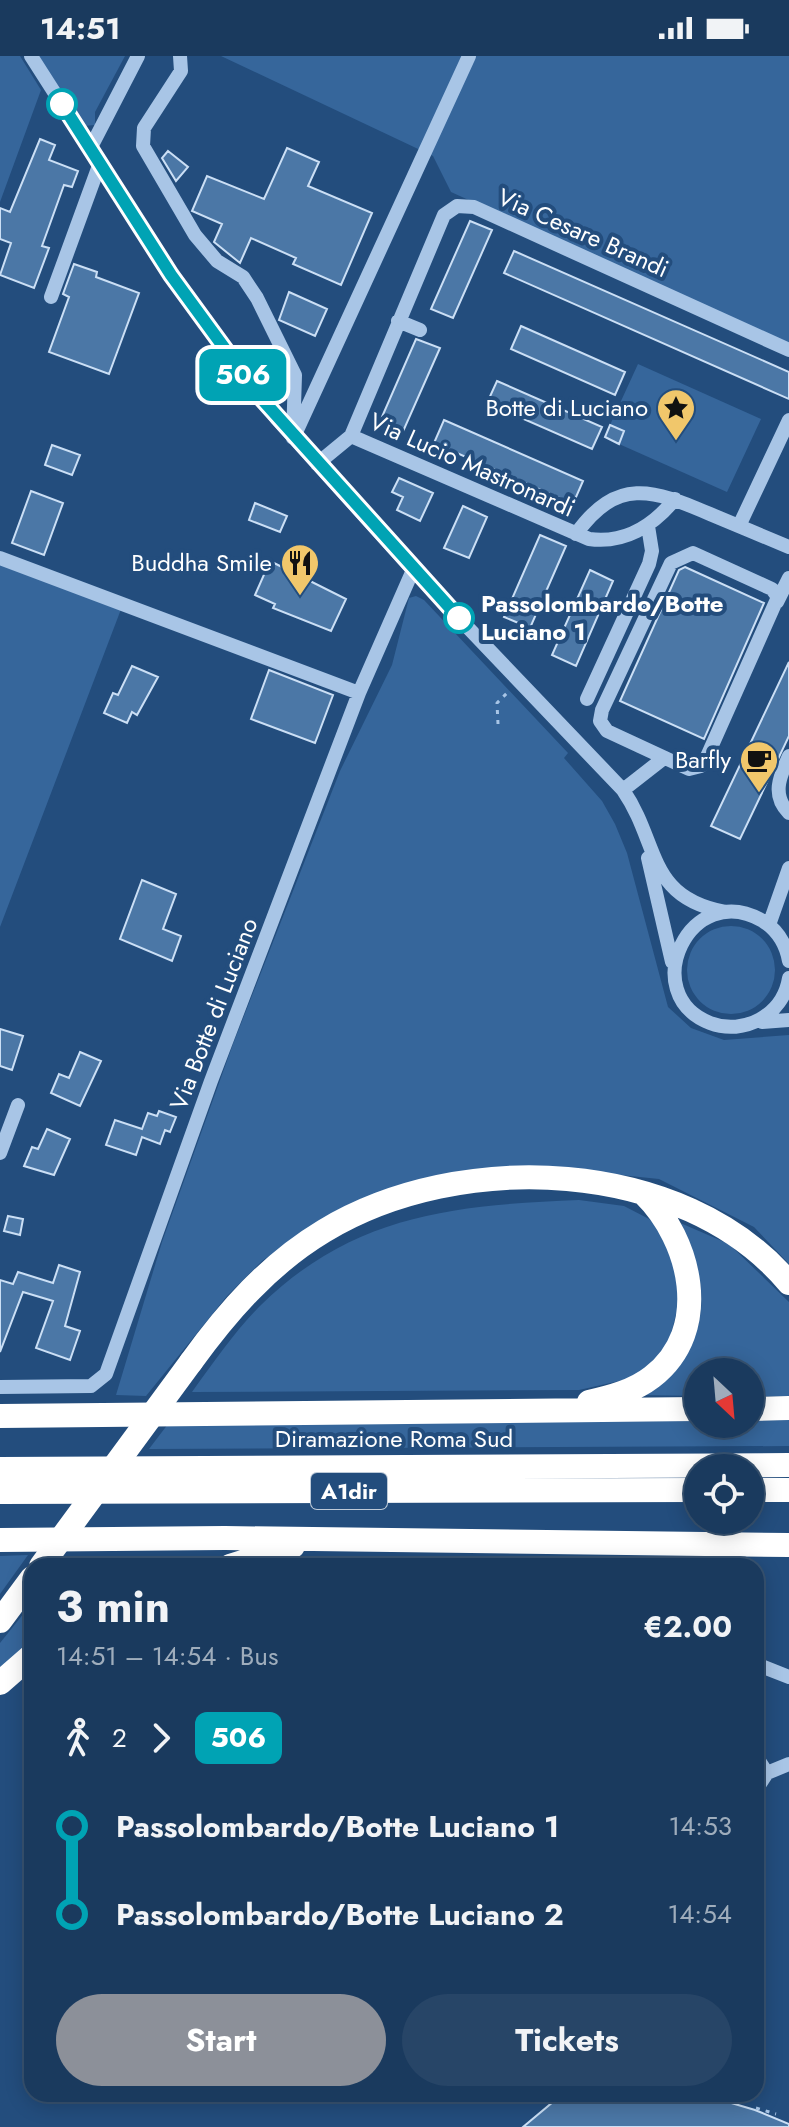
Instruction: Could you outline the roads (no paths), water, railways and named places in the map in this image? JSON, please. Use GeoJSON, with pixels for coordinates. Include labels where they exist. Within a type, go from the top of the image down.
{"type":"FeatureCollection","features":[{"type":"Feature","properties":{"kind":"highway"},"geometry":{"type":"LineString","coordinates":[[47,1558],[239,1301],[278,1265],[326,1230],[377,1207],[449,1186],[509,1179],[600,1181],[644,1194],[720,1226],[755,1251],[789,1283]]}},
{"type":"Feature","properties":{"kind":"highway"},"geometry":{"type":"LineString","coordinates":[[539,1410],[601,1400],[639,1385],[658,1371],[682,1334],[690,1296],[683,1256],[663,1214],[644,1194]]}},
{"type":"Feature","properties":{"kind":"highway"},"geometry":{"type":"LineString","coordinates":[[764,1409],[789,1408]]}},
{"type":"Feature","properties":{"kind":"highway"},"geometry":{"type":"LineString","coordinates":[[0,1416],[684,1409]]}},
{"type":"Feature","properties":{"kind":"highway","name":"Diramazione Roma Sud"},"geometry":{"type":"LineString","coordinates":[[0,1469],[789,1465]]}},
{"type":"Feature","properties":{"kind":"highway","name":"A1dir"},"geometry":{"type":"LineString","coordinates":[[0,1492],[684,1490]]}},
{"type":"Feature","properties":{"kind":"highway"},"geometry":{"type":"LineString","coordinates":[[764,1490],[789,1490]]}},
{"type":"Feature","properties":{"kind":"highway"},"geometry":{"type":"LineString","coordinates":[[0,1540],[789,1545]]}},
{"type":"Feature","properties":{"kind":"highway"},"geometry":{"type":"LineString","coordinates":[[256,1558],[310,1541]]}},
{"type":"Feature","properties":{"kind":"highway"},"geometry":{"type":"LineString","coordinates":[[0,1621],[24,1589]]}},
{"type":"Feature","properties":{"kind":"highway"},"geometry":{"type":"LineString","coordinates":[[0,1683],[24,1662]]}},
{"type":"Feature","properties":{"kind":"street"},"geometry":{"type":"LineString","coordinates":[[31,56],[190,303],[293,438],[413,570],[623,790],[660,873],[677,893],[696,906],[753,916],[769,925],[781,939],[789,958]]}},
{"type":"Feature","properties":{"kind":"street"},"geometry":{"type":"LineString","coordinates":[[91,147],[138,56]]}},
{"type":"Feature","properties":{"kind":"street"},"geometry":{"type":"LineString","coordinates":[[180,56],[181,71],[144,128],[143,146],[195,235],[217,261],[243,277],[257,298],[295,375],[293,438]]}},
{"type":"Feature","properties":{"kind":"street"},"geometry":{"type":"LineString","coordinates":[[293,438],[469,56]]}},
{"type":"Feature","properties":{"kind":"street"},"geometry":{"type":"LineString","coordinates":[[51,297],[100,163]]}},
{"type":"Feature","properties":{"kind":"street","name":"Via Cesare Brandi"},"geometry":{"type":"LineString","coordinates":[[317,464],[351,436],[444,215],[463,205],[789,350]]}},
{"type":"Feature","properties":{"kind":"street"},"geometry":{"type":"LineString","coordinates":[[398,321],[420,330]]}},
{"type":"Feature","properties":{"kind":"street"},"geometry":{"type":"LineString","coordinates":[[739,526],[789,420]]}},
{"type":"Feature","properties":{"kind":"street","name":"Via Lucio Mastronardi"},"geometry":{"type":"LineString","coordinates":[[351,436],[576,534],[598,540],[612,539],[648,526]]}},
{"type":"Feature","properties":{"kind":"street"},"geometry":{"type":"LineString","coordinates":[[576,534],[594,511],[618,497],[644,492],[675,499],[789,547]]}},
{"type":"Feature","properties":{"kind":"street"},"geometry":{"type":"LineString","coordinates":[[587,699],[649,564],[652,551],[648,526],[675,499]]}},
{"type":"Feature","properties":{"kind":"street"},"geometry":{"type":"LineString","coordinates":[[777,602],[772,589],[698,555],[687,553],[671,563],[600,715],[607,731],[689,769],[701,766],[789,578]]}},
{"type":"Feature","properties":{"kind":"street"},"geometry":{"type":"LineString","coordinates":[[0,558],[359,693]]}},
{"type":"Feature","properties":{"kind":"street","name":"Via Botte di Luciano"},"geometry":{"type":"LineString","coordinates":[[0,1387],[91,1386],[106,1374],[211,1081],[359,693],[413,570]]}},
{"type":"Feature","properties":{"kind":"street"},"geometry":{"type":"LineString","coordinates":[[789,756],[778,792],[780,802],[789,813]]}},
{"type":"Feature","properties":{"kind":"street"},"geometry":{"type":"LineString","coordinates":[[623,790],[664,758]]}},
{"type":"Feature","properties":{"kind":"street"},"geometry":{"type":"LineString","coordinates":[[643,830],[682,999],[703,1020],[731,1027],[789,1020]]}},
{"type":"Feature","properties":{"kind":"street"},"geometry":{"type":"LineString","coordinates":[[769,925],[789,868]]}},
{"type":"Feature","properties":{"kind":"street"},"geometry":{"type":"LineString","coordinates":[[674,971],[677,952],[686,935],[699,922],[725,912]]}},
{"type":"Feature","properties":{"kind":"street"},"geometry":{"type":"LineString","coordinates":[[750,1025],[774,1009],[789,978]]}},
{"type":"Feature","properties":{"kind":"street"},"geometry":{"type":"LineString","coordinates":[[0,1153],[18,1105]]}},
{"type":"Feature","properties":{"kind":"street"},"geometry":{"type":"LineString","coordinates":[[764,1667],[789,1677]]}},
{"type":"Feature","properties":{"kind":"street"},"geometry":{"type":"LineString","coordinates":[[764,1778],[767,1773],[789,1764]]}},
{"type":"Feature","properties":{"kind":"street"},"geometry":{"type":"LineString","coordinates":[[764,1768],[767,1773]]}},
{"type":"Feature","properties":{"kind":"place","name":"Botte di Luciano"},"geometry":{"type":"Point","coordinates":[676,442]}},
{"type":"Feature","properties":{"kind":"place","name":"Buddha Smile"},"geometry":{"type":"Point","coordinates":[300,597]}},
{"type":"Feature","properties":{"kind":"place","name":"Passolombardo/Botte Luciano 1"},"geometry":{"type":"Point","coordinates":[459,618]}},
{"type":"Feature","properties":{"kind":"place","name":"Barfly"},"geometry":{"type":"Point","coordinates":[759,794]}}]}
